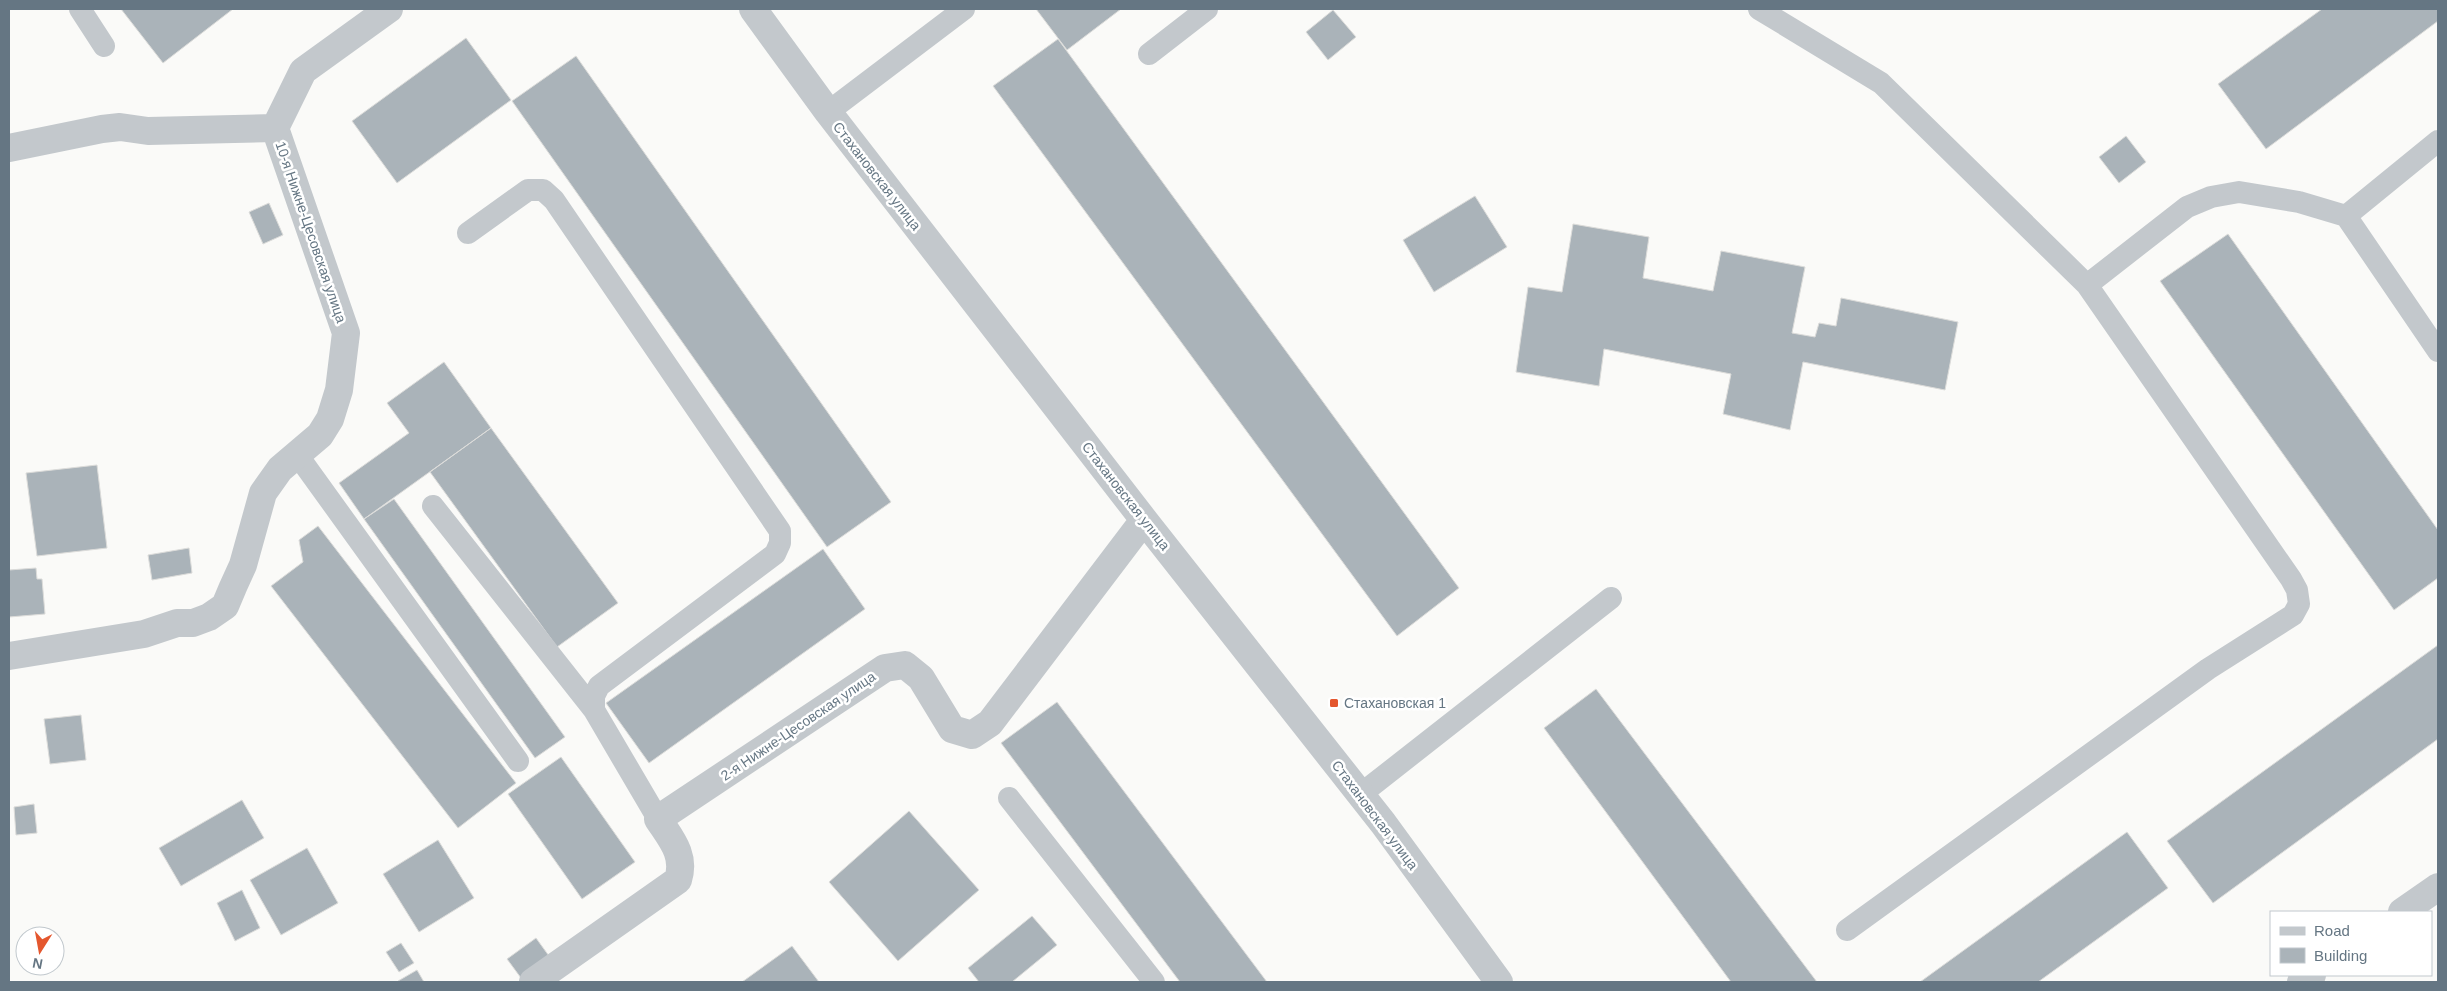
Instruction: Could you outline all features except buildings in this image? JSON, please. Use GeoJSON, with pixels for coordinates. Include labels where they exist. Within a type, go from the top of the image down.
{"type":"FeatureCollection","features":[{"type":"Feature","properties":{"kind":"street","name":"10-я Нижне-Цесовская улица"},"geometry":{"type":"LineString","coordinates":[[9,656],[144,634],[177,623],[193,623],[210,618],[225,606],[243,565],[263,493],[280,469],[320,436],[330,418],[339,390],[346,333],[274,128],[303,71],[389,9]]}},
{"type":"Feature","properties":{"kind":"street","name":"Стахановская улица"},"geometry":{"type":"LineString","coordinates":[[753,9],[828,112],[1144,520],[1361,794],[1499,982]]}},
{"type":"Feature","properties":{"kind":"street"},"geometry":{"type":"LineString","coordinates":[[9,148],[102,128],[120,127],[148,131],[274,128]]}},
{"type":"Feature","properties":{"kind":"street","name":"2-я Нижне-Цесовская улица"},"geometry":{"type":"LineString","coordinates":[[658,819],[885,668],[904,666],[921,678],[952,729],[972,735],[990,723],[1144,520]]}},
{"type":"Feature","properties":{"kind":"street"},"geometry":{"type":"LineString","coordinates":[[533,982],[678,880],[682,867],[680,855],[658,819]]}},
{"type":"Feature","properties":{"kind":"street"},"geometry":{"type":"LineString","coordinates":[[2403,911],[2438,887]]}},
{"type":"Feature","properties":{"kind":"lane"},"geometry":{"type":"LineString","coordinates":[[80,9],[104,46]]}},
{"type":"Feature","properties":{"kind":"lane"},"geometry":{"type":"LineString","coordinates":[[828,112],[964,9]]}},
{"type":"Feature","properties":{"kind":"lane"},"geometry":{"type":"LineString","coordinates":[[1149,54],[1207,9]]}},
{"type":"Feature","properties":{"kind":"lane"},"geometry":{"type":"LineString","coordinates":[[1759,9],[1881,84],[2087,285],[2291,579],[2297,590],[2299,604],[2293,615],[2283,623],[2208,669],[1847,930]]}},
{"type":"Feature","properties":{"kind":"lane"},"geometry":{"type":"LineString","coordinates":[[2346,216],[2438,140]]}},
{"type":"Feature","properties":{"kind":"lane"},"geometry":{"type":"LineString","coordinates":[[468,233],[528,190],[543,190],[554,200],[780,531],[780,543],[776,554],[600,686],[594,696],[594,710]]}},
{"type":"Feature","properties":{"kind":"lane"},"geometry":{"type":"LineString","coordinates":[[2087,285],[2187,207],[2211,197],[2240,192],[2300,202],[2346,216],[2438,351]]}},
{"type":"Feature","properties":{"kind":"lane"},"geometry":{"type":"LineString","coordinates":[[296,454],[518,761]]}},
{"type":"Feature","properties":{"kind":"lane"},"geometry":{"type":"LineString","coordinates":[[433,506],[594,710],[658,819]]}},
{"type":"Feature","properties":{"kind":"lane"},"geometry":{"type":"LineString","coordinates":[[1361,794],[1610,598]]}},
{"type":"Feature","properties":{"kind":"lane"},"geometry":{"type":"LineString","coordinates":[[1009,798],[1154,982]]}},
{"type":"Feature","properties":{"kind":"place","name":"Стахановская 1"},"geometry":{"type":"Point","coordinates":[1334,703]}}]}
